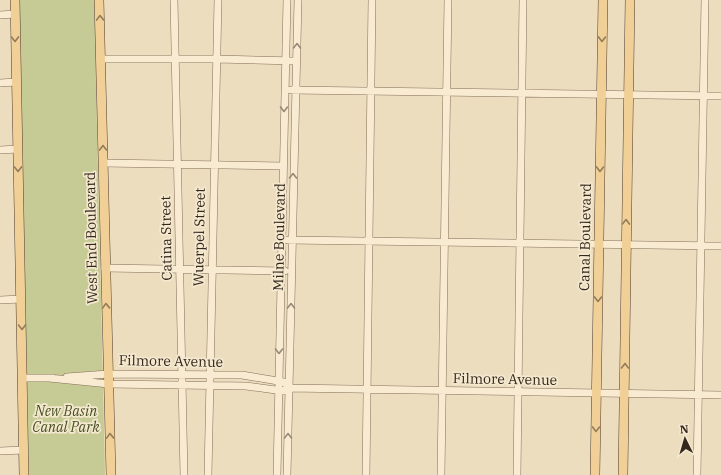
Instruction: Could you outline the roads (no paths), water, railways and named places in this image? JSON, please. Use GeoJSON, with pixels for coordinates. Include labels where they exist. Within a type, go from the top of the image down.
{"type":"FeatureCollection","features":[{"type":"Feature","properties":{"kind":"main road"},"geometry":{"type":"LineString","coordinates":[[15,0],[24,475]]}},
{"type":"Feature","properties":{"kind":"main road","name":"West End Boulevard"},"geometry":{"type":"LineString","coordinates":[[99,0],[105,268],[112,475]]}},
{"type":"Feature","properties":{"kind":"main road","name":"Canal Boulevard"},"geometry":{"type":"LineString","coordinates":[[595,475],[603,0]]}},
{"type":"Feature","properties":{"kind":"main road"},"geometry":{"type":"LineString","coordinates":[[623,475],[630,0]]}},
{"type":"Feature","properties":{"kind":"street","name":"Catina Street"},"geometry":{"type":"LineString","coordinates":[[174,0],[184,475]]}},
{"type":"Feature","properties":{"kind":"street","name":"Wuerpel Street"},"geometry":{"type":"LineString","coordinates":[[208,475],[218,0]]}},
{"type":"Feature","properties":{"kind":"street","name":"Milne Boulevard"},"geometry":{"type":"LineString","coordinates":[[277,475],[287,0]]}},
{"type":"Feature","properties":{"kind":"street","name":"Milne Boulevard"},"geometry":{"type":"LineString","coordinates":[[287,475],[298,0]]}},
{"type":"Feature","properties":{"kind":"street"},"geometry":{"type":"LineString","coordinates":[[366,475],[372,0]]}},
{"type":"Feature","properties":{"kind":"street"},"geometry":{"type":"LineString","coordinates":[[441,475],[448,0]]}},
{"type":"Feature","properties":{"kind":"street"},"geometry":{"type":"LineString","coordinates":[[516,475],[523,0]]}},
{"type":"Feature","properties":{"kind":"street"},"geometry":{"type":"LineString","coordinates":[[697,475],[705,0]]}},
{"type":"Feature","properties":{"kind":"street"},"geometry":{"type":"LineString","coordinates":[[0,15],[15,14]]}},
{"type":"Feature","properties":{"kind":"street"},"geometry":{"type":"LineString","coordinates":[[101,59],[296,61]]}},
{"type":"Feature","properties":{"kind":"street"},"geometry":{"type":"LineString","coordinates":[[0,83],[16,82]]}},
{"type":"Feature","properties":{"kind":"street"},"geometry":{"type":"LineString","coordinates":[[285,90],[721,96]]}},
{"type":"Feature","properties":{"kind":"street"},"geometry":{"type":"LineString","coordinates":[[0,150],[18,149]]}},
{"type":"Feature","properties":{"kind":"street"},"geometry":{"type":"LineString","coordinates":[[103,163],[283,166]]}},
{"type":"Feature","properties":{"kind":"street"},"geometry":{"type":"LineString","coordinates":[[282,240],[721,246]]}},
{"type":"Feature","properties":{"kind":"street"},"geometry":{"type":"LineString","coordinates":[[105,268],[292,271]]}},
{"type":"Feature","properties":{"kind":"street"},"geometry":{"type":"LineString","coordinates":[[0,300],[21,299]]}},
{"type":"Feature","properties":{"kind":"street","name":"Filmore Avenue"},"geometry":{"type":"LineString","coordinates":[[23,378],[49,378],[108,374],[182,374],[242,375],[279,380]]}},
{"type":"Feature","properties":{"kind":"street","name":"Filmore Avenue"},"geometry":{"type":"LineString","coordinates":[[49,378],[109,384],[246,386],[283,391],[289,388],[721,395]]}},
{"type":"Feature","properties":{"kind":"street"},"geometry":{"type":"LineString","coordinates":[[279,380],[284,382],[289,388]]}},
{"type":"Feature","properties":{"kind":"street"},"geometry":{"type":"LineString","coordinates":[[0,450],[24,450]]}},
{"type":"Feature","properties":{"kind":"park label","name":"New Basin Canal Park"},"geometry":{"type":"Point","coordinates":[66,420]}}]}
